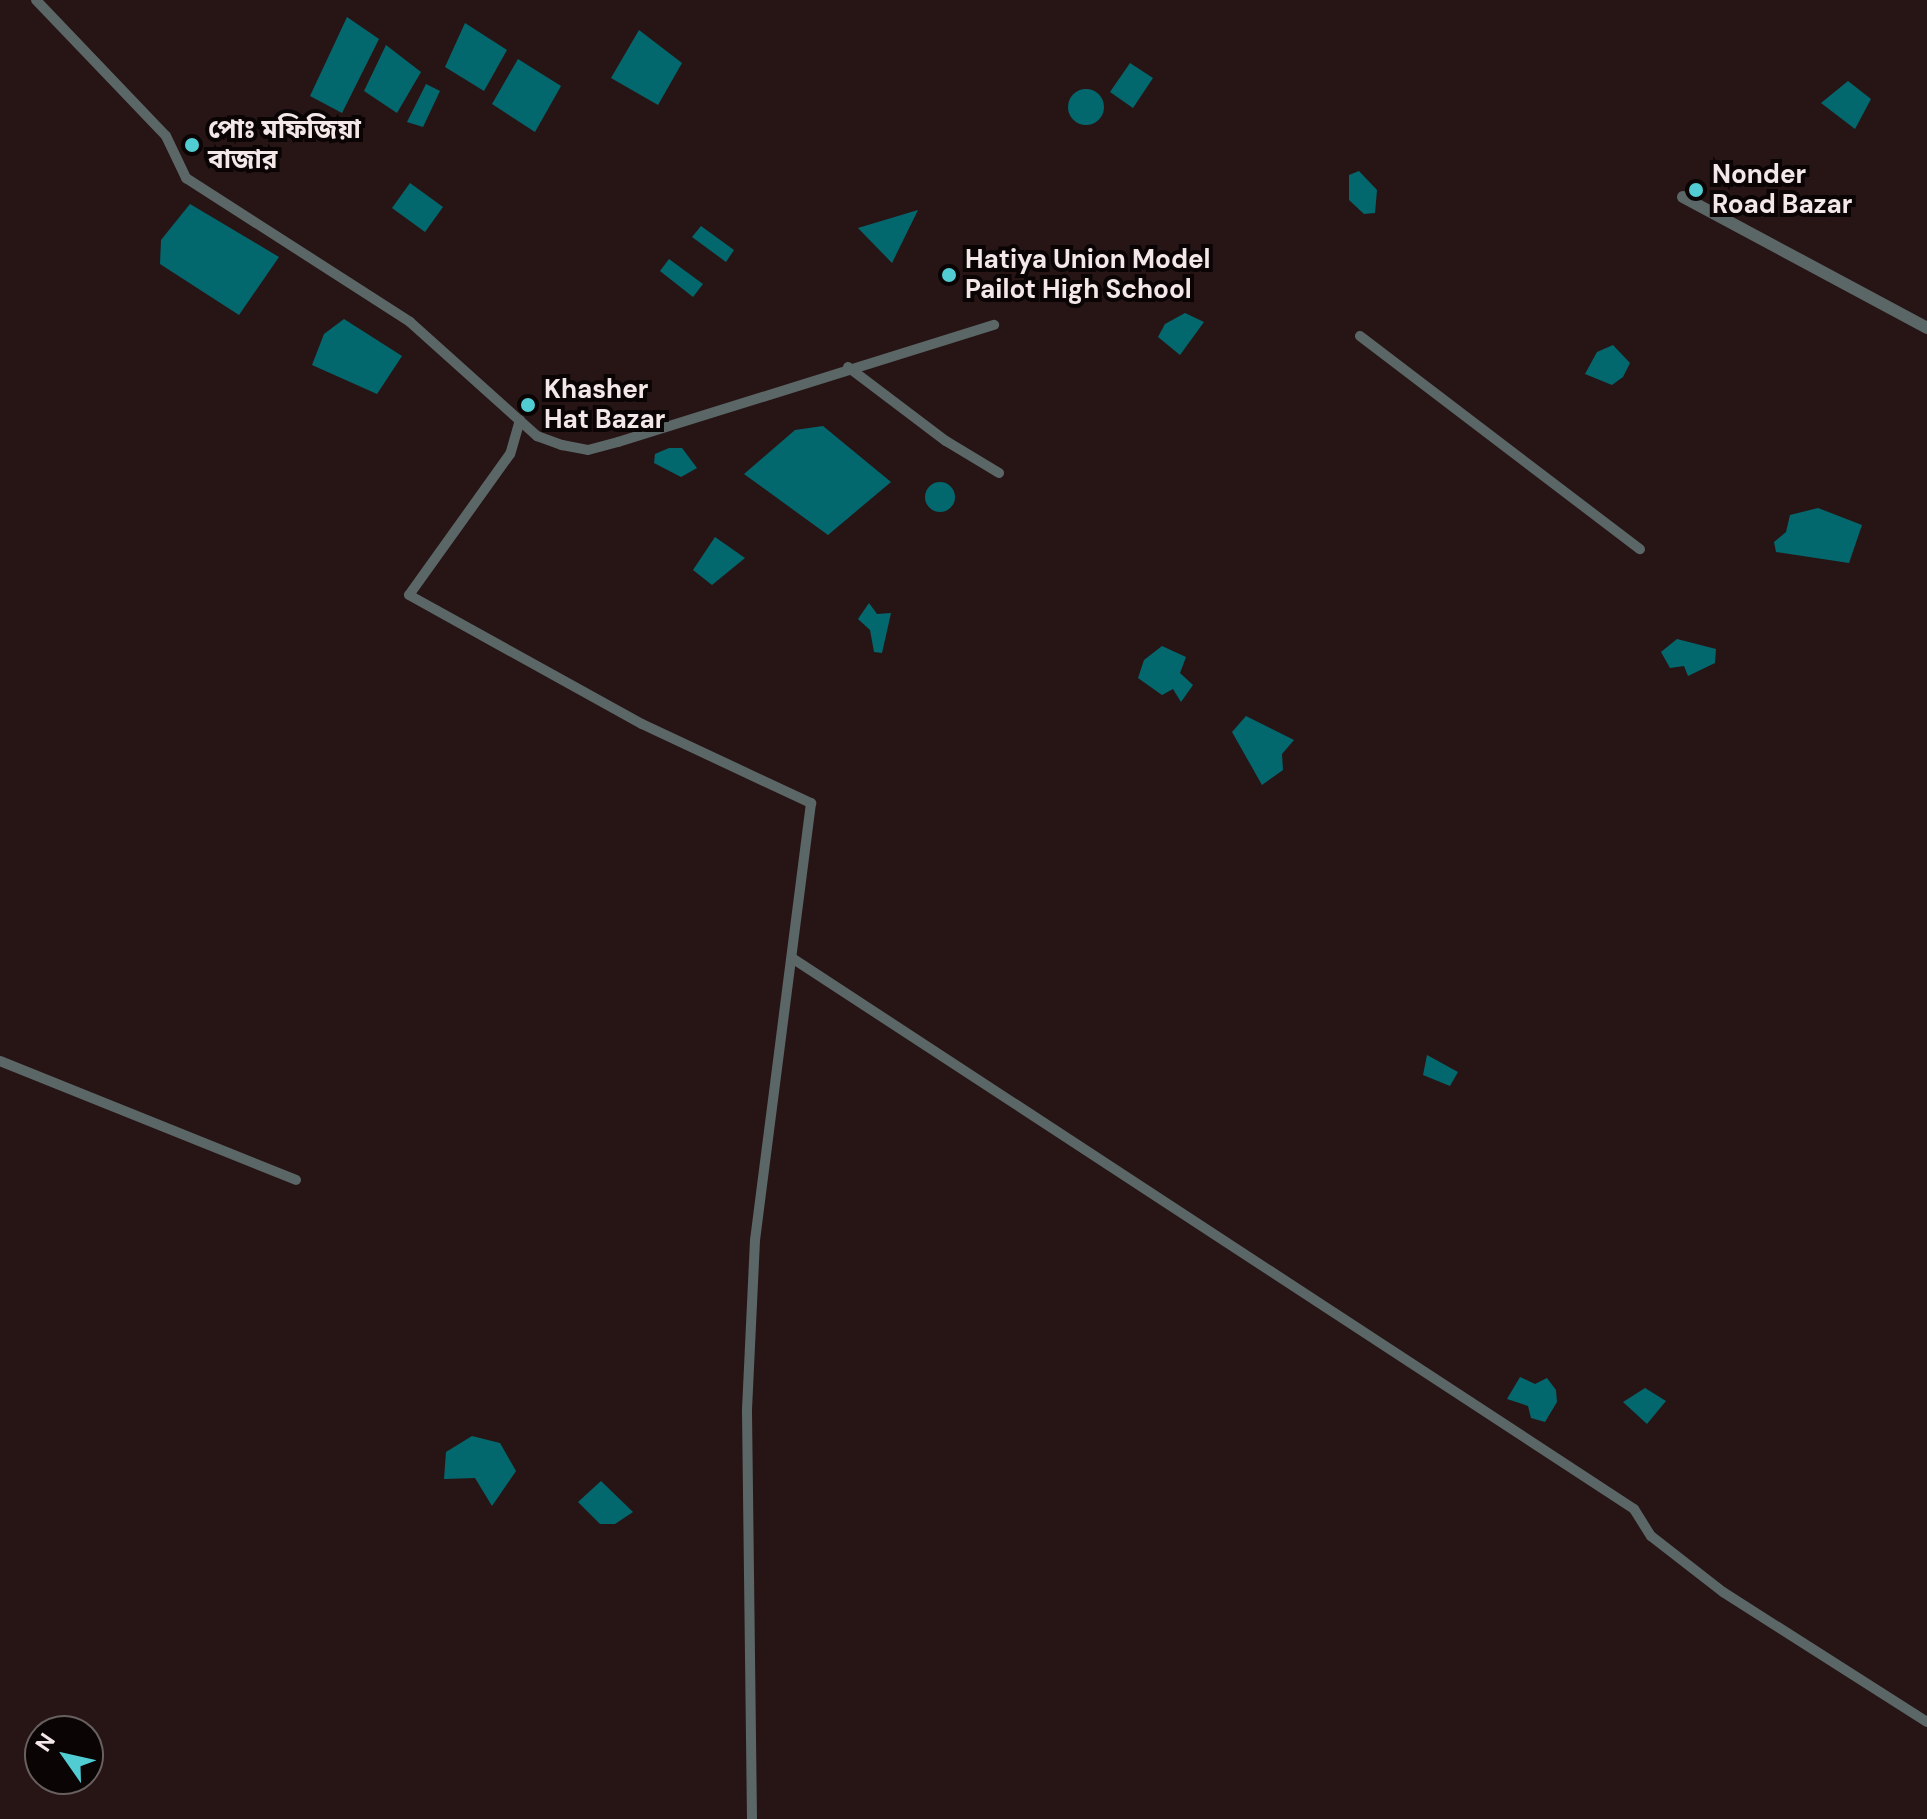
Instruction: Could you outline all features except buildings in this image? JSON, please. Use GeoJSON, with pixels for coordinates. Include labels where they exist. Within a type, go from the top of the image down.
{"type":"FeatureCollection","features":[{"type":"Feature","properties":{"kind":"street"},"geometry":{"type":"LineString","coordinates":[[36,0],[166,136],[186,178],[410,322],[537,436],[588,450],[848,367],[994,325]]}},
{"type":"Feature","properties":{"kind":"street"},"geometry":{"type":"LineString","coordinates":[[1683,197],[1927,328]]}},
{"type":"Feature","properties":{"kind":"street"},"geometry":{"type":"LineString","coordinates":[[1360,336],[1640,549]]}},
{"type":"Feature","properties":{"kind":"street"},"geometry":{"type":"LineString","coordinates":[[848,367],[946,441],[999,473]]}},
{"type":"Feature","properties":{"kind":"street"},"geometry":{"type":"LineString","coordinates":[[520,420],[510,454],[409,595],[642,724],[811,803],[755,1240],[747,1411],[752,1819]]}},
{"type":"Feature","properties":{"kind":"street"},"geometry":{"type":"LineString","coordinates":[[792,958],[1634,1509],[1651,1536],[1723,1592],[1927,1722]]}},
{"type":"Feature","properties":{"kind":"street"},"geometry":{"type":"LineString","coordinates":[[0,1061],[296,1180]]}},
{"type":"Feature","properties":{"kind":"water"},"geometry":{"type":"Polygon","coordinates":[[[347,17],[379,39],[342,113],[310,96],[347,17]]]}},
{"type":"Feature","properties":{"kind":"water"},"geometry":{"type":"Polygon","coordinates":[[[465,23],[507,50],[484,91],[445,67],[465,23]]]}},
{"type":"Feature","properties":{"kind":"water"},"geometry":{"type":"Polygon","coordinates":[[[639,30],[682,63],[658,105],[611,78],[639,30]]]}},
{"type":"Feature","properties":{"kind":"water"},"geometry":{"type":"Polygon","coordinates":[[[386,45],[421,72],[397,113],[364,91],[386,45]]]}},
{"type":"Feature","properties":{"kind":"water"},"geometry":{"type":"Polygon","coordinates":[[[518,59],[561,86],[535,132],[492,104],[518,59]]]}},
{"type":"Feature","properties":{"kind":"water"},"geometry":{"type":"Polygon","coordinates":[[[1130,63],[1153,78],[1133,108],[1110,92],[1130,63]]]}},
{"type":"Feature","properties":{"kind":"water"},"geometry":{"type":"Polygon","coordinates":[[[1848,81],[1871,99],[1855,129],[1821,103],[1848,81]]]}},
{"type":"Feature","properties":{"kind":"water"},"geometry":{"type":"Polygon","coordinates":[[[426,84],[440,91],[423,127],[407,122],[426,84]]]}},
{"type":"Feature","properties":{"kind":"water"},"geometry":{"type":"Polygon","coordinates":[[[1086,89],[1099,94],[1104,107],[1099,120],[1086,125],[1073,120],[1068,107],[1073,94],[1086,89]]]}},
{"type":"Feature","properties":{"kind":"water"},"geometry":{"type":"Polygon","coordinates":[[[1359,171],[1377,190],[1375,213],[1364,214],[1349,200],[1349,175],[1359,171]]]}},
{"type":"Feature","properties":{"kind":"water"},"geometry":{"type":"Polygon","coordinates":[[[410,183],[443,207],[425,232],[392,208],[410,183]]]}},
{"type":"Feature","properties":{"kind":"water"},"geometry":{"type":"Polygon","coordinates":[[[190,204],[279,257],[239,315],[160,264],[161,240],[190,204]]]}},
{"type":"Feature","properties":{"kind":"water"},"geometry":{"type":"Polygon","coordinates":[[[918,210],[892,263],[858,228],[918,210]]]}},
{"type":"Feature","properties":{"kind":"water"},"geometry":{"type":"Polygon","coordinates":[[[701,226],[734,250],[726,262],[692,237],[701,226]]]}},
{"type":"Feature","properties":{"kind":"water"},"geometry":{"type":"Polygon","coordinates":[[[669,259],[703,284],[693,297],[660,271],[669,259]]]}},
{"type":"Feature","properties":{"kind":"water"},"geometry":{"type":"Polygon","coordinates":[[[1185,313],[1204,322],[1180,355],[1158,337],[1165,324],[1185,313]]]}},
{"type":"Feature","properties":{"kind":"water"},"geometry":{"type":"Polygon","coordinates":[[[344,319],[402,356],[377,394],[312,365],[324,334],[344,319]]]}},
{"type":"Feature","properties":{"kind":"water"},"geometry":{"type":"Polygon","coordinates":[[[1613,345],[1630,363],[1623,377],[1612,385],[1585,374],[1597,352],[1613,345]]]}},
{"type":"Feature","properties":{"kind":"water"},"geometry":{"type":"Polygon","coordinates":[[[823,426],[891,482],[828,535],[744,474],[795,430],[823,426]]]}},
{"type":"Feature","properties":{"kind":"water"},"geometry":{"type":"Polygon","coordinates":[[[669,448],[682,448],[697,468],[681,477],[654,463],[655,454],[669,448]]]}},
{"type":"Feature","properties":{"kind":"water"},"geometry":{"type":"Polygon","coordinates":[[[940,482],[946,483],[954,491],[954,503],[946,511],[940,512],[934,511],[926,503],[925,497],[926,491],[934,483],[940,482]]]}},
{"type":"Feature","properties":{"kind":"water"},"geometry":{"type":"Polygon","coordinates":[[[1818,508],[1862,525],[1849,563],[1776,552],[1774,542],[1786,532],[1790,515],[1818,508]]]}},
{"type":"Feature","properties":{"kind":"water"},"geometry":{"type":"Polygon","coordinates":[[[715,537],[745,558],[712,585],[693,570],[715,537]]]}},
{"type":"Feature","properties":{"kind":"water"},"geometry":{"type":"Polygon","coordinates":[[[869,603],[877,614],[891,613],[882,653],[874,652],[870,630],[858,619],[869,603]]]}},
{"type":"Feature","properties":{"kind":"water"},"geometry":{"type":"Polygon","coordinates":[[[1677,639],[1716,649],[1715,663],[1688,676],[1684,666],[1670,668],[1661,652],[1677,639]]]}},
{"type":"Feature","properties":{"kind":"water"},"geometry":{"type":"Polygon","coordinates":[[[1162,646],[1186,657],[1180,673],[1193,685],[1181,702],[1173,689],[1162,695],[1138,678],[1144,660],[1162,646]]]}},
{"type":"Feature","properties":{"kind":"water"},"geometry":{"type":"Polygon","coordinates":[[[1246,716],[1294,740],[1282,754],[1283,770],[1262,785],[1232,732],[1246,716]]]}},
{"type":"Feature","properties":{"kind":"water"},"geometry":{"type":"Polygon","coordinates":[[[1427,1055],[1458,1072],[1450,1086],[1423,1075],[1427,1055]]]}},
{"type":"Feature","properties":{"kind":"water"},"geometry":{"type":"Polygon","coordinates":[[[1520,1377],[1535,1384],[1547,1378],[1556,1390],[1557,1402],[1545,1422],[1531,1418],[1528,1406],[1507,1399],[1520,1377]]]}},
{"type":"Feature","properties":{"kind":"water"},"geometry":{"type":"Polygon","coordinates":[[[1645,1388],[1666,1401],[1647,1424],[1623,1402],[1645,1388]]]}},
{"type":"Feature","properties":{"kind":"water"},"geometry":{"type":"Polygon","coordinates":[[[472,1436],[500,1443],[516,1471],[492,1506],[475,1478],[444,1479],[446,1452],[472,1436]]]}},
{"type":"Feature","properties":{"kind":"water"},"geometry":{"type":"Polygon","coordinates":[[[601,1481],[633,1512],[615,1524],[600,1524],[578,1502],[601,1481]]]}},
{"type":"Feature","properties":{"kind":"place","name":"পোঃ মফিজিয়া বাজার"},"geometry":{"type":"Point","coordinates":[192,145]}},
{"type":"Feature","properties":{"kind":"place","name":"Nonder Road Bazar"},"geometry":{"type":"Point","coordinates":[1696,190]}},
{"type":"Feature","properties":{"kind":"place","name":"Hatiya Union Model Pailot High School"},"geometry":{"type":"Point","coordinates":[949,275]}},
{"type":"Feature","properties":{"kind":"place","name":"Khasher Hat Bazar"},"geometry":{"type":"Point","coordinates":[528,405]}}]}
